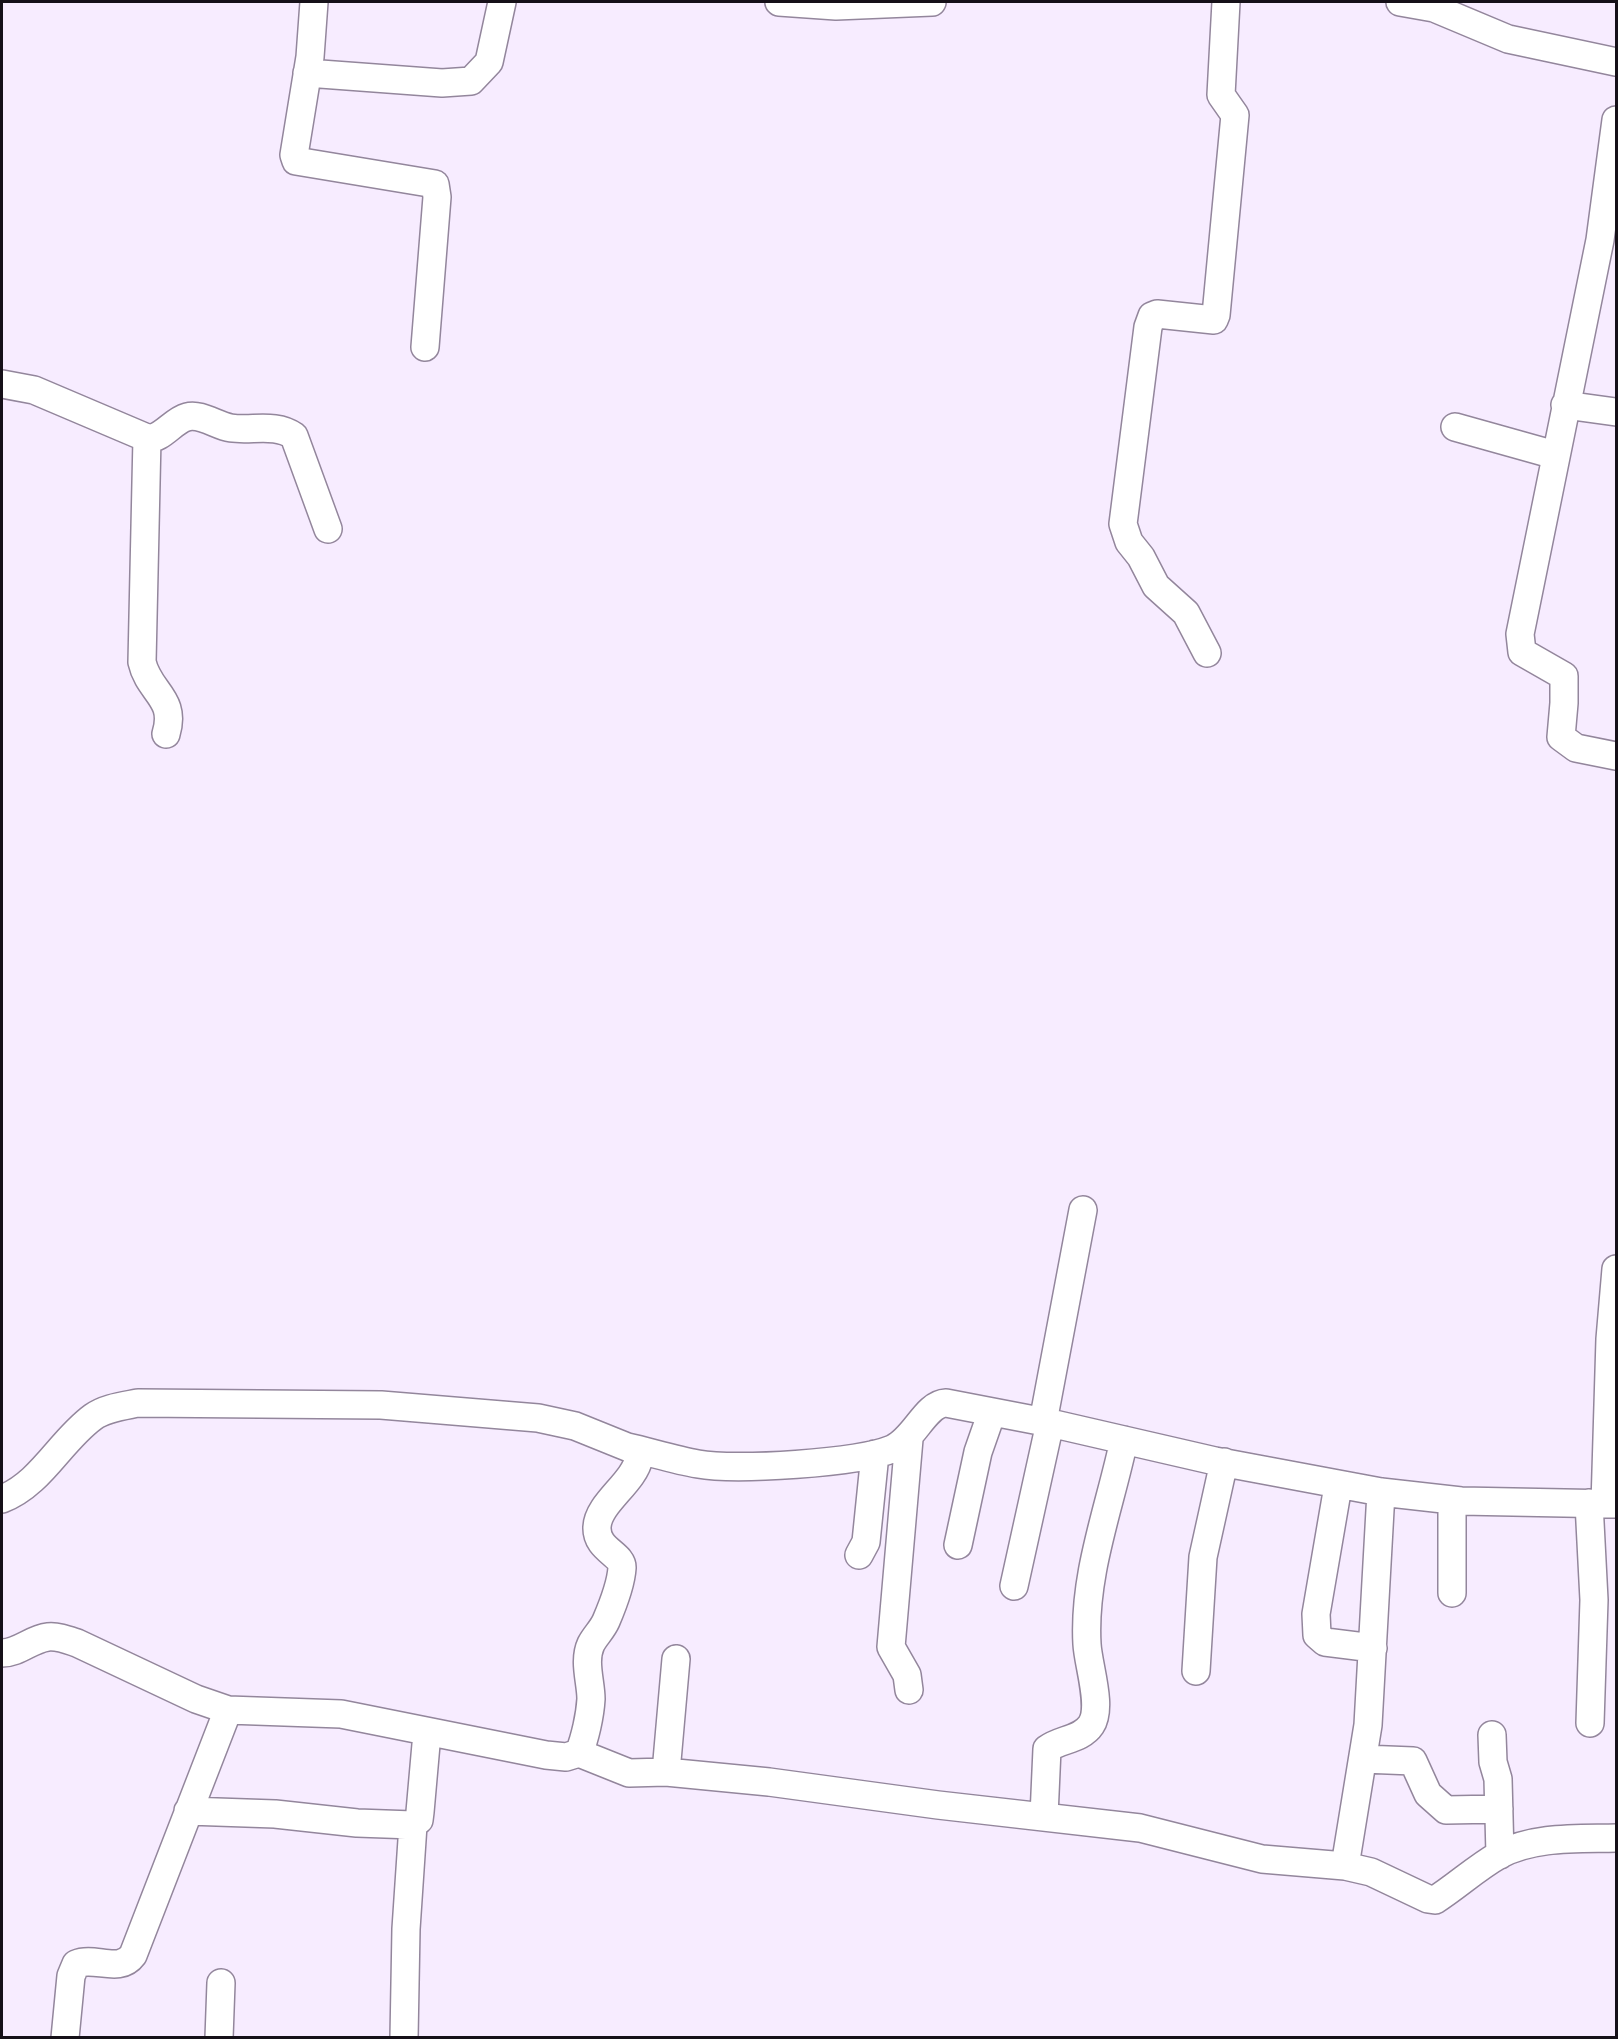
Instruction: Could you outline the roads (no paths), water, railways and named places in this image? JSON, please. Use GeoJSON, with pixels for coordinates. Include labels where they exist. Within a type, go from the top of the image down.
{"type":"FeatureCollection","features":[{"type":"Feature","properties":{"kind":"street"},"geometry":{"type":"LineString","coordinates":[[314,2],[308,73],[296,140],[296,161],[426,181],[437,188],[425,347]]}},
{"type":"Feature","properties":{"kind":"street"},"geometry":{"type":"LineString","coordinates":[[308,73],[430,83],[471,81],[489,62],[502,2]]}},
{"type":"Feature","properties":{"kind":"street"},"geometry":{"type":"LineString","coordinates":[[779,2],[836,6],[932,2]]}},
{"type":"Feature","properties":{"kind":"street"},"geometry":{"type":"LineString","coordinates":[[1207,652],[1186,612],[1156,586],[1141,557],[1129,542],[1123,524],[1148,327],[1152,316],[1157,314],[1214,320],[1216,315],[1235,115],[1221,95],[1227,2]]}},
{"type":"Feature","properties":{"kind":"street"},"geometry":{"type":"LineString","coordinates":[[1400,2],[1435,5],[1508,39],[1617,63]]}},
{"type":"Feature","properties":{"kind":"street"},"geometry":{"type":"LineString","coordinates":[[1617,120],[1600,240],[1520,634],[1522,652],[1564,676],[1561,737],[1576,748],[1617,756]]}},
{"type":"Feature","properties":{"kind":"street"},"geometry":{"type":"LineString","coordinates":[[2,384],[34,390],[147,438],[154,439],[169,426],[187,417],[195,416],[234,428],[270,428],[289,432],[294,436],[328,529]]}},
{"type":"Feature","properties":{"kind":"street"},"geometry":{"type":"LineString","coordinates":[[1565,405],[1617,412]]}},
{"type":"Feature","properties":{"kind":"street"},"geometry":{"type":"LineString","coordinates":[[1455,427],[1555,455]]}},
{"type":"Feature","properties":{"kind":"street"},"geometry":{"type":"LineString","coordinates":[[147,438],[142,662],[149,679],[167,703],[170,722],[166,734]]}},
{"type":"Feature","properties":{"kind":"street"},"geometry":{"type":"LineString","coordinates":[[1014,1586],[1047,1423],[1083,1210]]}},
{"type":"Feature","properties":{"kind":"street"},"geometry":{"type":"LineString","coordinates":[[1590,1723],[1594,1600],[1604,1504],[1610,1340],[1617,1269]]}},
{"type":"Feature","properties":{"kind":"street"},"geometry":{"type":"LineString","coordinates":[[2,1499],[33,1478],[93,1417],[112,1409],[138,1403],[381,1405],[527,1417],[575,1426],[627,1447],[638,1452],[638,1462],[600,1515],[597,1526],[601,1545],[617,1558],[622,1570],[606,1621],[591,1645],[588,1665],[591,1701],[579,1753]]}},
{"type":"Feature","properties":{"kind":"street"},"geometry":{"type":"LineString","coordinates":[[627,1447],[700,1465],[755,1466],[875,1454],[899,1446],[909,1439],[934,1407],[940,1404],[1047,1423],[1338,1486],[1452,1500],[1604,1504]]}},
{"type":"Feature","properties":{"kind":"street"},"geometry":{"type":"LineString","coordinates":[[958,1545],[978,1452],[992,1412]]}},
{"type":"Feature","properties":{"kind":"street"},"geometry":{"type":"LineString","coordinates":[[909,1439],[891,1647],[907,1675],[909,1690]]}},
{"type":"Feature","properties":{"kind":"street"},"geometry":{"type":"LineString","coordinates":[[1044,1816],[1047,1749],[1083,1734],[1092,1724],[1095,1692],[1087,1644],[1091,1576],[1124,1440]]}},
{"type":"Feature","properties":{"kind":"street"},"geometry":{"type":"LineString","coordinates":[[859,1555],[866,1542],[875,1454]]}},
{"type":"Feature","properties":{"kind":"street"},"geometry":{"type":"LineString","coordinates":[[1196,1671],[1203,1557],[1224,1462]]}},
{"type":"Feature","properties":{"kind":"street"},"geometry":{"type":"LineString","coordinates":[[1338,1486],[1316,1614],[1317,1635],[1324,1642],[1373,1648]]}},
{"type":"Feature","properties":{"kind":"street"},"geometry":{"type":"LineString","coordinates":[[1346,1866],[1368,1725],[1381,1492]]}},
{"type":"Feature","properties":{"kind":"street"},"geometry":{"type":"LineString","coordinates":[[1452,1500],[1452,1593]]}},
{"type":"Feature","properties":{"kind":"street"},"geometry":{"type":"LineString","coordinates":[[2,1653],[23,1649],[42,1638],[58,1637],[77,1643],[196,1700],[228,1710],[341,1714],[370,1718],[427,1733],[546,1755],[566,1757],[579,1753],[629,1773],[666,1772],[769,1782],[938,1806],[1140,1828],[1262,1859],[1346,1866],[1371,1872],[1428,1899],[1435,1900],[1500,1855],[1519,1847],[1558,1839],[1617,1838]]}},
{"type":"Feature","properties":{"kind":"street"},"geometry":{"type":"LineString","coordinates":[[666,1772],[676,1659]]}},
{"type":"Feature","properties":{"kind":"street"},"geometry":{"type":"LineString","coordinates":[[65,2037],[74,1967],[80,1962],[119,1964],[128,1962],[133,1955],[228,1710]]}},
{"type":"Feature","properties":{"kind":"street"},"geometry":{"type":"LineString","coordinates":[[404,2037],[406,1929],[413,1826],[420,1812],[427,1733]]}},
{"type":"Feature","properties":{"kind":"street"},"geometry":{"type":"LineString","coordinates":[[1492,1735],[1499,1809],[1500,1855]]}},
{"type":"Feature","properties":{"kind":"street"},"geometry":{"type":"LineString","coordinates":[[1363,1759],[1413,1761],[1428,1794],[1446,1810],[1499,1809]]}},
{"type":"Feature","properties":{"kind":"street"},"geometry":{"type":"LineString","coordinates":[[188,1811],[275,1814],[357,1823],[413,1826]]}},
{"type":"Feature","properties":{"kind":"street"},"geometry":{"type":"LineString","coordinates":[[219,2037],[221,1983]]}}]}
